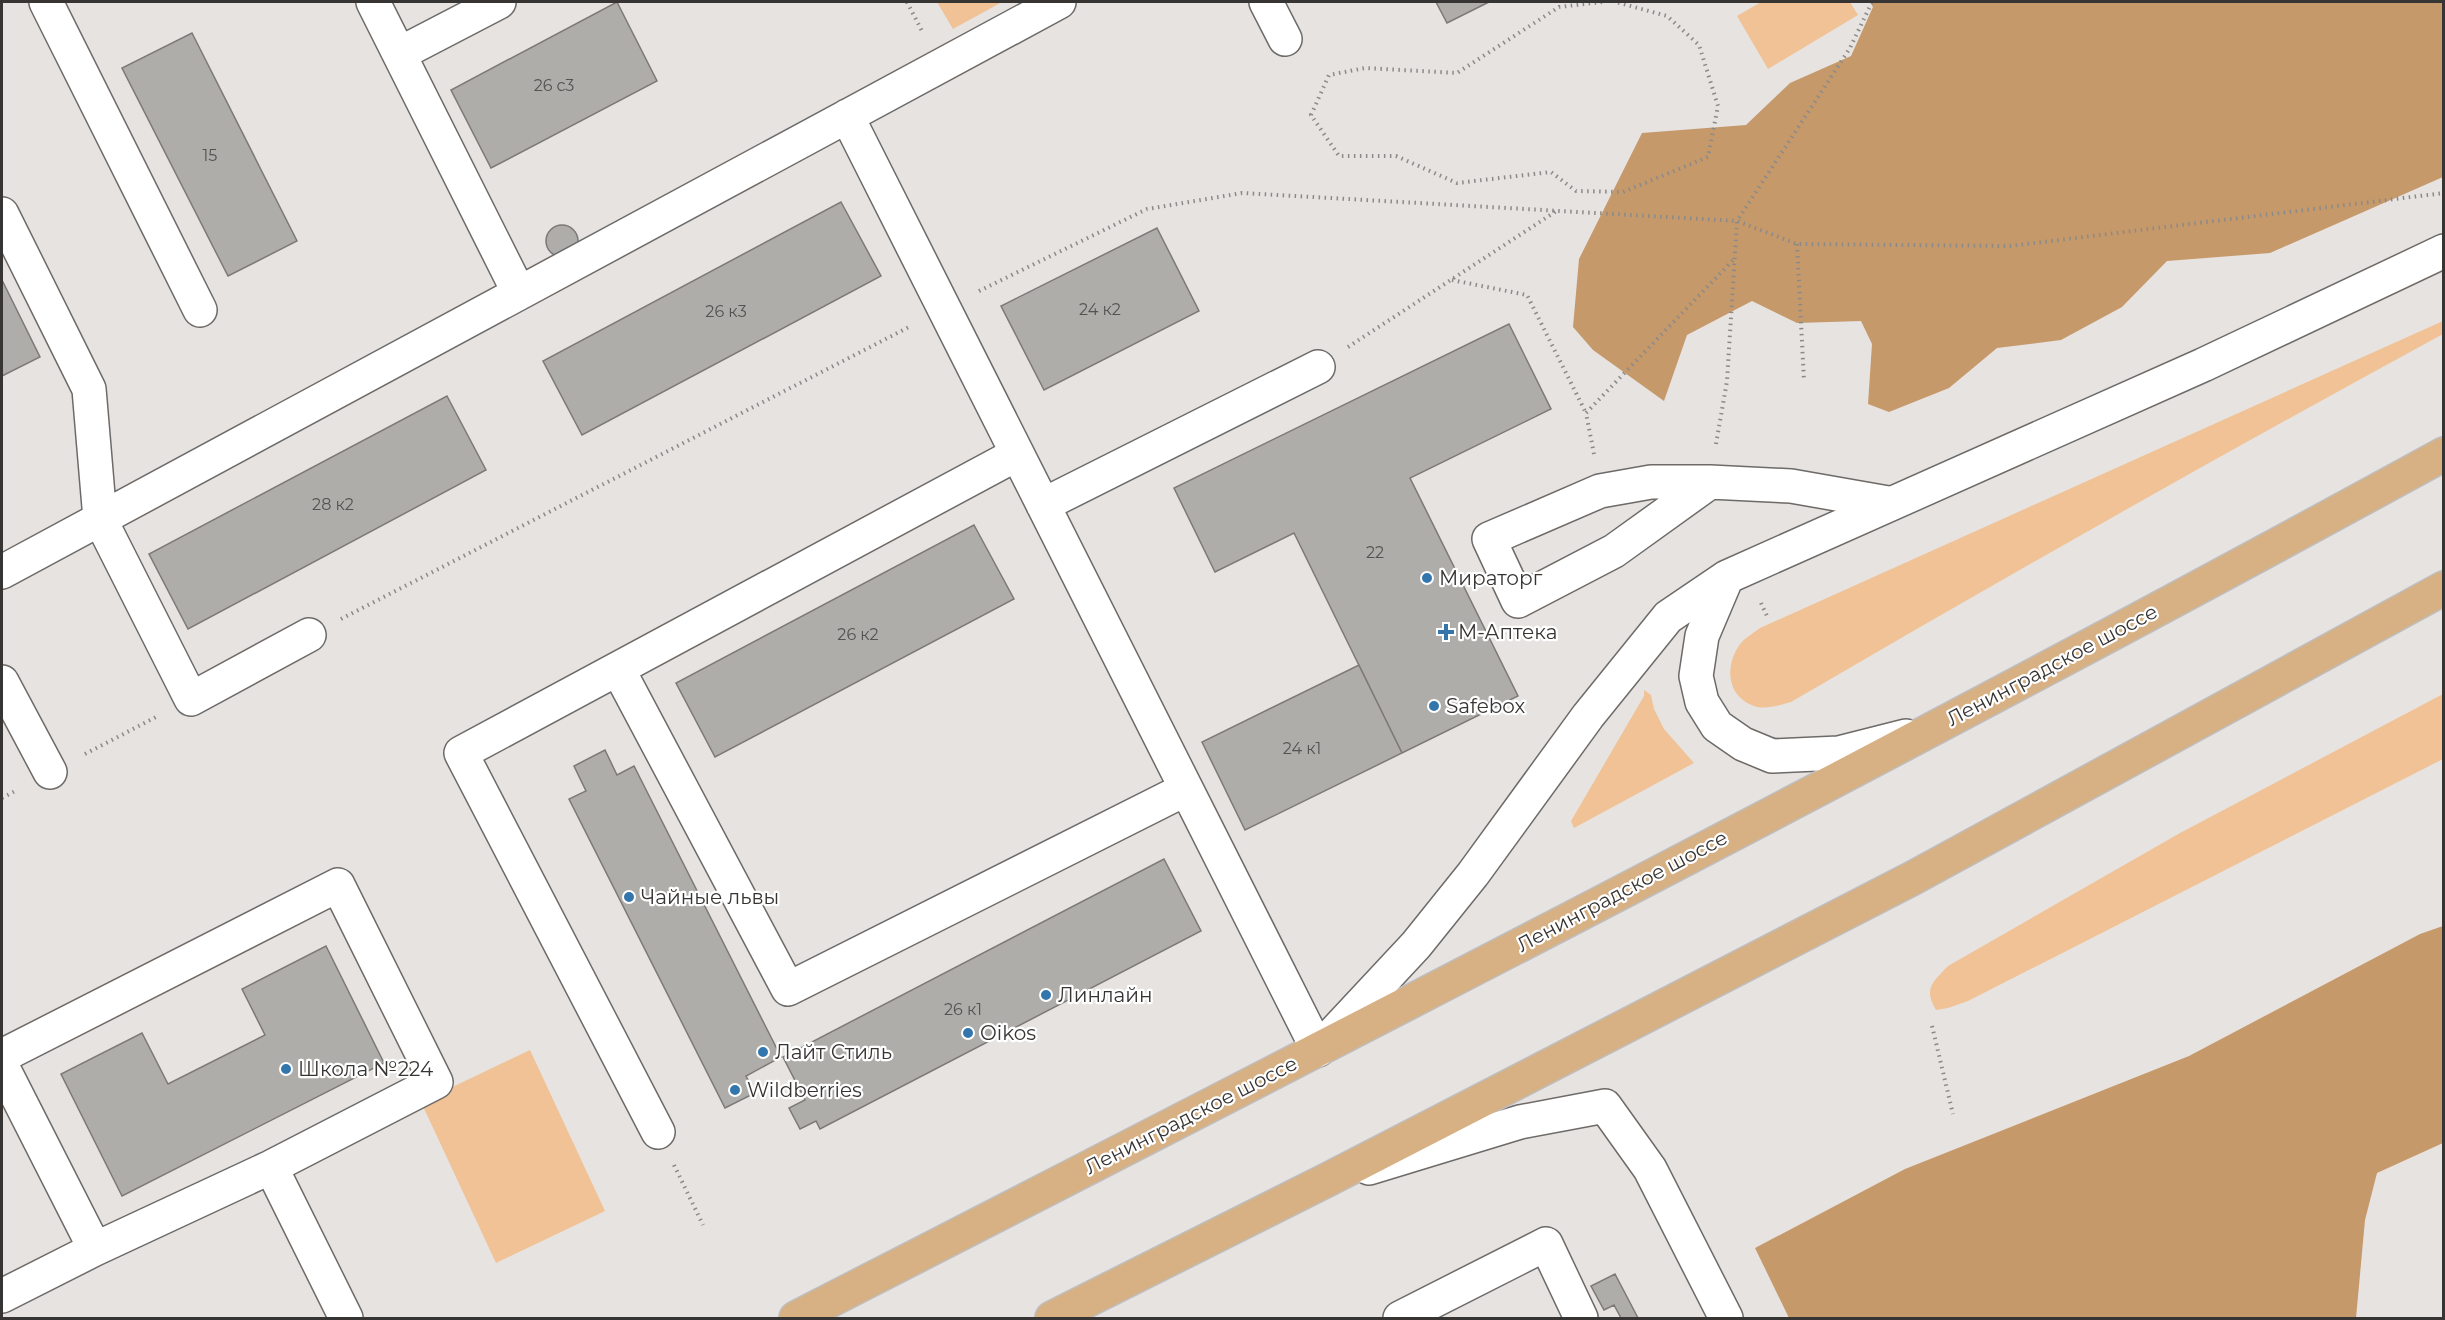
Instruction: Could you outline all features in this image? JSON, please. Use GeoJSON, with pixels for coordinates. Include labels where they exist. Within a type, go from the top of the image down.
{"type":"FeatureCollection","features":[{"type":"Feature","properties":{"kind":"main road","name":"Ленинградское шоссе"},"geometry":{"type":"LineString","coordinates":[[796,1318],[1318,1050],[1931,729],[2264,553],[2444,454]]}},
{"type":"Feature","properties":{"kind":"main road"},"geometry":{"type":"LineString","coordinates":[[1052,1318],[1327,1180],[1913,878],[2444,588]]}},
{"type":"Feature","properties":{"kind":"street"},"geometry":{"type":"LineString","coordinates":[[46,2],[200,310]]}},
{"type":"Feature","properties":{"kind":"street"},"geometry":{"type":"LineString","coordinates":[[373,2],[519,293]]}},
{"type":"Feature","properties":{"kind":"street"},"geometry":{"type":"LineString","coordinates":[[399,54],[499,2]]}},
{"type":"Feature","properties":{"kind":"street"},"geometry":{"type":"LineString","coordinates":[[2,572],[1059,2]]}},
{"type":"Feature","properties":{"kind":"street"},"geometry":{"type":"LineString","coordinates":[[1266,2],[1285,39]]}},
{"type":"Feature","properties":{"kind":"street"},"geometry":{"type":"LineString","coordinates":[[847,116],[1318,1050],[1416,945],[1473,874],[1588,716],[1668,617],[1727,577],[2203,365],[2444,250]]}},
{"type":"Feature","properties":{"kind":"street"},"geometry":{"type":"LineString","coordinates":[[2,215],[89,389],[100,519],[191,699],[309,635]]}},
{"type":"Feature","properties":{"kind":"street"},"geometry":{"type":"LineString","coordinates":[[1042,505],[1318,367]]}},
{"type":"Feature","properties":{"kind":"street"},"geometry":{"type":"LineString","coordinates":[[658,1132],[461,753],[1017,454]]}},
{"type":"Feature","properties":{"kind":"street"},"geometry":{"type":"LineString","coordinates":[[1710,482],[1614,551],[1518,601],[1489,540],[1600,491],[1651,482],[1710,482],[1791,486],[1888,504]]}},
{"type":"Feature","properties":{"kind":"street"},"geometry":{"type":"LineString","coordinates":[[1727,577],[1702,636],[1696,676],[1702,702],[1717,726],[1743,744],[1773,756],[1839,753],[1931,729]]}},
{"type":"Feature","properties":{"kind":"street"},"geometry":{"type":"LineString","coordinates":[[618,669],[788,989],[1186,789]]}},
{"type":"Feature","properties":{"kind":"street"},"geometry":{"type":"LineString","coordinates":[[2,682],[50,772]]}},
{"type":"Feature","properties":{"kind":"street"},"geometry":{"type":"LineString","coordinates":[[2,1056],[338,885],[435,1082],[271,1167],[95,1249],[2,1296]]}},
{"type":"Feature","properties":{"kind":"street"},"geometry":{"type":"LineString","coordinates":[[2,1066],[95,1249]]}},
{"type":"Feature","properties":{"kind":"street"},"geometry":{"type":"LineString","coordinates":[[1327,1180],[1520,1122],[1605,1106],[1650,1169],[1719,1316]]}},
{"type":"Feature","properties":{"kind":"street"},"geometry":{"type":"LineString","coordinates":[[271,1167],[346,1318]]}},
{"type":"Feature","properties":{"kind":"street"},"geometry":{"type":"LineString","coordinates":[[1400,1318],[1546,1244],[1569,1314]]}},
{"type":"Feature","properties":{"kind":"path"},"geometry":{"type":"LineString","coordinates":[[1602,2],[1559,7],[1457,73],[1365,68],[1329,75],[1311,115],[1339,156],[1396,156],[1457,183],[1551,172],[1576,191],[1623,192],[1708,157],[1719,106],[1699,45],[1667,16],[1616,2]]}},
{"type":"Feature","properties":{"kind":"path"},"geometry":{"type":"LineString","coordinates":[[1710,482],[1727,381],[1737,221],[1850,48],[1872,2]]}},
{"type":"Feature","properties":{"kind":"path"},"geometry":{"type":"LineString","coordinates":[[309,635],[944,308],[1147,209],[1242,194],[1737,221],[1797,244],[2010,246],[2444,193]]}},
{"type":"Feature","properties":{"kind":"path"},"geometry":{"type":"LineString","coordinates":[[1318,367],[1559,210]]}},
{"type":"Feature","properties":{"kind":"path"},"geometry":{"type":"LineString","coordinates":[[1797,244],[1804,381]]}},
{"type":"Feature","properties":{"kind":"path"},"geometry":{"type":"LineString","coordinates":[[1586,413],[1735,257]]}},
{"type":"Feature","properties":{"kind":"path"},"geometry":{"type":"LineString","coordinates":[[1452,279],[1527,294],[1586,413],[1600,491]]}},
{"type":"Feature","properties":{"kind":"path"},"geometry":{"type":"LineString","coordinates":[[2,798],[191,699]]}},
{"type":"Feature","properties":{"kind":"path"},"geometry":{"type":"LineString","coordinates":[[1932,1026],[1953,1114]]}},
{"type":"Feature","properties":{"kind":"path"},"geometry":{"type":"LineString","coordinates":[[658,1132],[703,1225]]}},
{"type":"Feature","properties":{"kind":"shaded area"},"geometry":{"type":"Polygon","coordinates":[[[937,2],[1002,2],[953,29],[937,2]]]}},
{"type":"Feature","properties":{"kind":"shaded area"},"geometry":{"type":"Polygon","coordinates":[[[1761,2],[1850,2],[1858,15],[1768,69],[1737,16],[1761,2]]]}},
{"type":"Feature","properties":{"kind":"shaded area"},"geometry":{"type":"Polygon","coordinates":[[[1870,2],[2443,2],[2443,177],[2270,253],[2167,261],[2122,307],[2061,340],[1997,348],[1949,388],[1889,412],[1868,404],[1872,344],[1861,321],[1797,323],[1752,301],[1687,335],[1664,401],[1593,350],[1573,327],[1579,259],[1642,133],[1746,125],[1790,83],[1851,56],[1873,7],[1870,2]]]}},
{"type":"Feature","properties":{"kind":"shaded area"},"geometry":{"type":"Polygon","coordinates":[[[2443,321],[2443,334],[2116,515],[1791,702],[1777,706],[1758,707],[1737,695],[1731,678],[1732,660],[1743,641],[1760,628],[2443,321]]]}},
{"type":"Feature","properties":{"kind":"shaded area"},"geometry":{"type":"Polygon","coordinates":[[[1644,690],[1651,695],[1654,709],[1664,729],[1694,763],[1574,828],[1571,821],[1644,696],[1644,690]]]}},
{"type":"Feature","properties":{"kind":"shaded area"},"geometry":{"type":"Polygon","coordinates":[[[2443,694],[2443,759],[1968,1001],[1936,1010],[1930,991],[1934,981],[1948,966],[2180,833],[2443,694]]]}},
{"type":"Feature","properties":{"kind":"shaded area"},"geometry":{"type":"Polygon","coordinates":[[[2443,926],[2443,1143],[2377,1173],[2365,1220],[2356,1318],[1789,1318],[1755,1248],[1905,1169],[2189,1056],[2420,934],[2443,926]]]}},
{"type":"Feature","properties":{"kind":"shaded area"},"geometry":{"type":"Polygon","coordinates":[[[530,1050],[605,1211],[496,1263],[421,1102],[530,1050]]]}},
{"type":"Feature","properties":{"kind":"building"},"geometry":{"type":"Polygon","coordinates":[[[617,2],[657,81],[491,168],[451,90],[617,2]]]}},
{"type":"Feature","properties":{"kind":"building"},"geometry":{"type":"Polygon","coordinates":[[[1436,2],[1489,2],[1447,23],[1436,2]]]}},
{"type":"Feature","properties":{"kind":"building"},"geometry":{"type":"Polygon","coordinates":[[[192,33],[297,241],[228,276],[122,68],[192,33]]]}},
{"type":"Feature","properties":{"kind":"building"},"geometry":{"type":"Polygon","coordinates":[[[841,202],[881,276],[582,435],[543,361],[841,202]]]}},
{"type":"Feature","properties":{"kind":"building"},"geometry":{"type":"Polygon","coordinates":[[[562,225],[574,229],[578,241],[574,253],[562,257],[550,253],[546,241],[550,229],[562,225]]]}},
{"type":"Feature","properties":{"kind":"building"},"geometry":{"type":"Polygon","coordinates":[[[1157,228],[1199,311],[1044,390],[1001,306],[1157,228]]]}},
{"type":"Feature","properties":{"kind":"building"},"geometry":{"type":"Polygon","coordinates":[[[2,280],[40,357],[2,376],[2,280]]]}},
{"type":"Feature","properties":{"kind":"building"},"geometry":{"type":"Polygon","coordinates":[[[1509,324],[1551,409],[1410,478],[1518,696],[1402,753],[1294,533],[1215,572],[1174,488],[1509,324]]]}},
{"type":"Feature","properties":{"kind":"building"},"geometry":{"type":"Polygon","coordinates":[[[447,396],[486,470],[188,629],[149,554],[447,396]]]}},
{"type":"Feature","properties":{"kind":"building"},"geometry":{"type":"Polygon","coordinates":[[[974,525],[1014,599],[715,757],[676,683],[974,525]]]}},
{"type":"Feature","properties":{"kind":"building"},"geometry":{"type":"Polygon","coordinates":[[[1359,665],[1402,753],[1245,830],[1202,742],[1359,665]]]}},
{"type":"Feature","properties":{"kind":"building"},"geometry":{"type":"Polygon","coordinates":[[[605,750],[617,775],[634,766],[781,1057],[746,1076],[755,1093],[725,1108],[569,799],[586,791],[574,766],[605,750]]]}},
{"type":"Feature","properties":{"kind":"building"},"geometry":{"type":"Polygon","coordinates":[[[1164,859],[1201,931],[820,1129],[816,1121],[800,1129],[789,1108],[805,1100],[783,1057],[1164,859]]]}},
{"type":"Feature","properties":{"kind":"building","name":"Школа №224"},"geometry":{"type":"Polygon","coordinates":[[[326,946],[384,1063],[122,1196],[61,1074],[142,1033],[168,1084],[265,1035],[242,989],[326,946]]]}},
{"type":"Feature","properties":{"kind":"building"},"geometry":{"type":"Polygon","coordinates":[[[1615,1274],[1638,1318],[1621,1318],[1614,1305],[1604,1310],[1591,1286],[1615,1274]]]}},
{"type":"Feature","properties":{"kind":"place","name":"Мираторг"},"geometry":{"type":"Point","coordinates":[1427,578]}},
{"type":"Feature","properties":{"kind":"place","name":"М-Аптека"},"geometry":{"type":"Point","coordinates":[1446,632]}},
{"type":"Feature","properties":{"kind":"place","name":"Safebox"},"geometry":{"type":"Point","coordinates":[1434,706]}},
{"type":"Feature","properties":{"kind":"place","name":"Чайные львы"},"geometry":{"type":"Point","coordinates":[629,897]}},
{"type":"Feature","properties":{"kind":"place","name":"Линлайн"},"geometry":{"type":"Point","coordinates":[1046,995]}},
{"type":"Feature","properties":{"kind":"place","name":"Oikos"},"geometry":{"type":"Point","coordinates":[968,1033]}},
{"type":"Feature","properties":{"kind":"place","name":"Лайт Стиль"},"geometry":{"type":"Point","coordinates":[763,1052]}},
{"type":"Feature","properties":{"kind":"place","name":"Школа №224"},"geometry":{"type":"Point","coordinates":[286,1069]}},
{"type":"Feature","properties":{"kind":"place","name":"Wildberries"},"geometry":{"type":"Point","coordinates":[735,1090]}}]}
